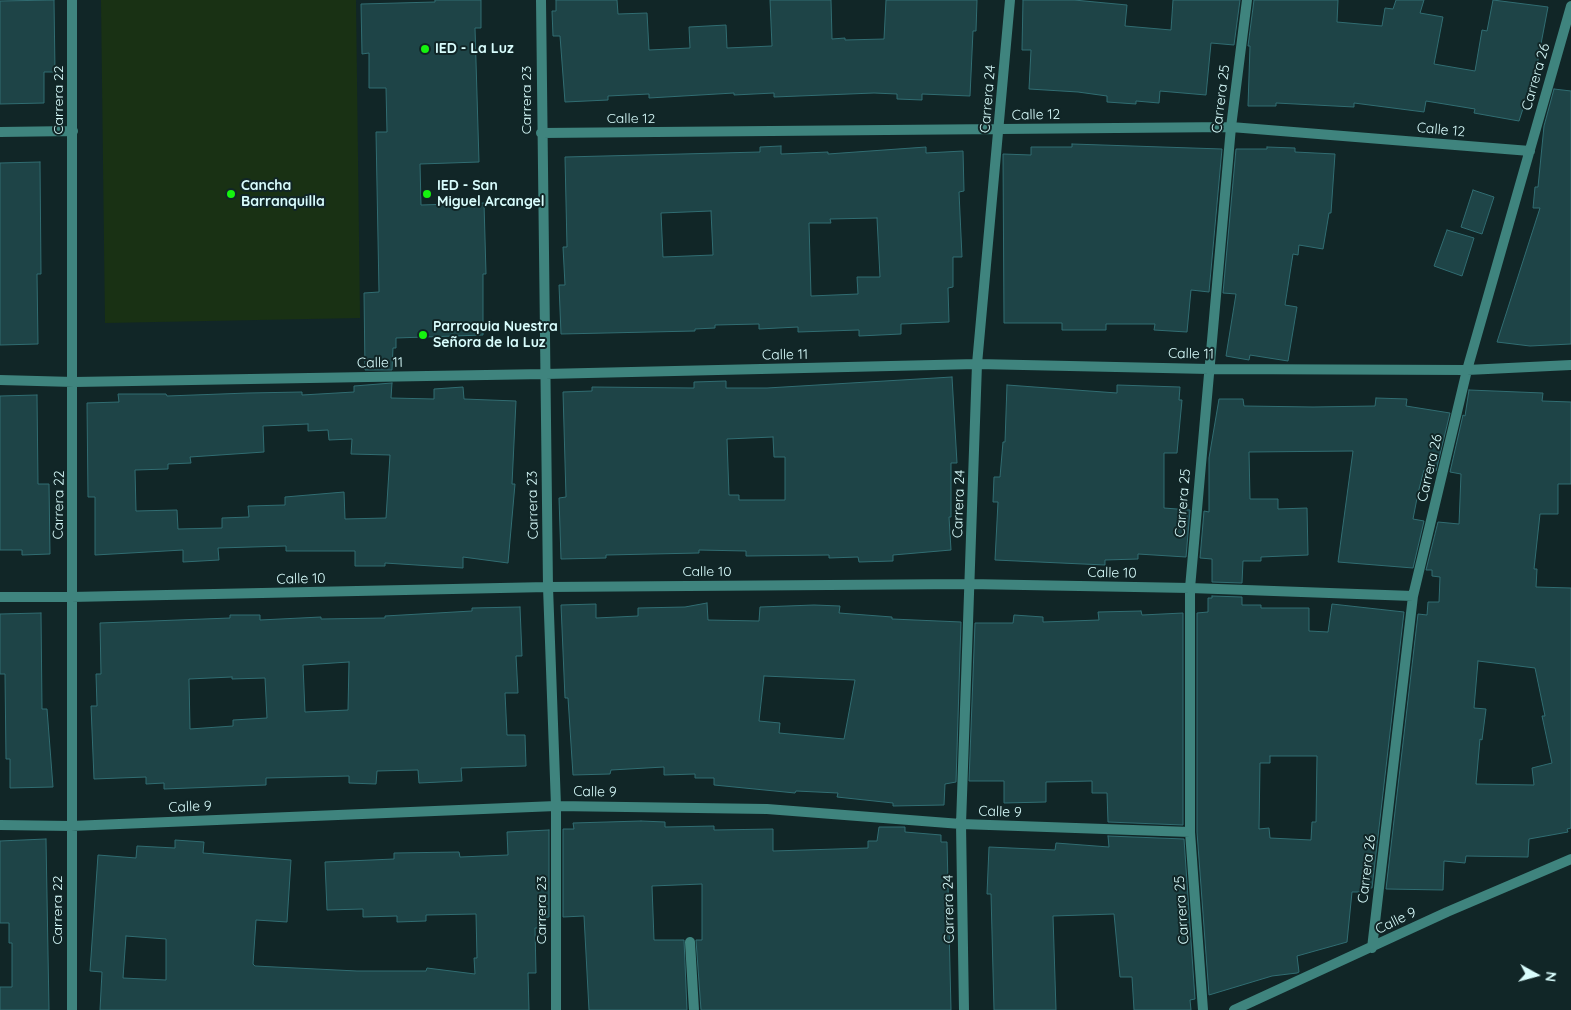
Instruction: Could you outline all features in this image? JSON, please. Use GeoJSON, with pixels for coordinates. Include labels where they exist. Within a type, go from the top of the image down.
{"type":"FeatureCollection","features":[{"type":"Feature","properties":{"kind":"street","name":"Carrera 22"},"geometry":{"type":"LineString","coordinates":[[72,0],[74,382],[71,597],[72,1010]]}},
{"type":"Feature","properties":{"kind":"street","name":"Carrera 23"},"geometry":{"type":"LineString","coordinates":[[541,0],[541,133],[548,587],[556,806],[556,1010]]}},
{"type":"Feature","properties":{"kind":"street","name":"Carrera 24"},"geometry":{"type":"LineString","coordinates":[[964,1010],[961,824],[977,364],[1010,0]]}},
{"type":"Feature","properties":{"kind":"street","name":"Carrera 25"},"geometry":{"type":"LineString","coordinates":[[1203,1010],[1190,832],[1190,588],[1231,127],[1247,0]]}},
{"type":"Feature","properties":{"kind":"street","name":"Carrera 26"},"geometry":{"type":"LineString","coordinates":[[1372,948],[1413,596],[1467,370],[1571,6]]}},
{"type":"Feature","properties":{"kind":"street","name":"Calle 12"},"geometry":{"type":"LineString","coordinates":[[541,133],[1231,127],[1530,151]]}},
{"type":"Feature","properties":{"kind":"street"},"geometry":{"type":"LineString","coordinates":[[0,132],[73,131]]}},
{"type":"Feature","properties":{"kind":"street","name":"Calle 11"},"geometry":{"type":"LineString","coordinates":[[0,380],[74,382],[977,364],[1467,370],[1571,365]]}},
{"type":"Feature","properties":{"kind":"street","name":"Calle 10"},"geometry":{"type":"LineString","coordinates":[[0,597],[548,587],[970,584],[1190,588],[1413,596]]}},
{"type":"Feature","properties":{"kind":"street","name":"Calle 9"},"geometry":{"type":"LineString","coordinates":[[0,825],[71,826],[556,806],[767,809],[961,824],[1190,832]]}},
{"type":"Feature","properties":{"kind":"street","name":"Calle 9"},"geometry":{"type":"LineString","coordinates":[[1234,1010],[1447,912],[1571,859]]}},
{"type":"Feature","properties":{"kind":"street"},"geometry":{"type":"LineString","coordinates":[[690,942],[694,1010]]}},
{"type":"Feature","properties":{"kind":"green space","name":"Cancha Barranquilla"},"geometry":{"type":"Polygon","coordinates":[[[101,0],[356,0],[360,318],[105,323],[101,0]]]}},
{"type":"Feature","properties":{"kind":"building"},"geometry":{"type":"Polygon","coordinates":[[[54,0],[55,72],[44,72],[44,103],[0,104],[0,1],[54,0]]]}},
{"type":"Feature","properties":{"kind":"building"},"geometry":{"type":"Polygon","coordinates":[[[435,0],[481,0],[481,28],[475,28],[479,162],[420,164],[421,205],[484,203],[486,274],[483,274],[483,335],[396,338],[396,348],[393,348],[392,370],[365,370],[364,293],[379,292],[376,132],[387,132],[386,88],[369,88],[369,53],[362,54],[361,4],[435,2],[435,0]]]}},
{"type":"Feature","properties":{"kind":"building"},"geometry":{"type":"Polygon","coordinates":[[[556,0],[617,0],[618,14],[647,13],[649,50],[690,48],[689,27],[726,25],[727,48],[772,46],[770,0],[831,0],[832,39],[845,38],[845,40],[884,39],[886,0],[977,0],[976,31],[973,31],[970,96],[922,94],[922,100],[897,99],[897,94],[874,93],[774,97],[774,93],[734,95],[734,93],[649,98],[649,94],[608,96],[608,100],[565,102],[560,36],[553,36],[552,11],[556,11],[556,0]]]}},
{"type":"Feature","properties":{"kind":"building"},"geometry":{"type":"Polygon","coordinates":[[[1023,0],[1074,0],[1127,5],[1125,26],[1171,30],[1173,0],[1240,0],[1234,45],[1211,43],[1206,95],[1160,91],[1159,103],[1136,101],[1136,104],[1107,102],[1107,96],[1029,89],[1031,50],[1022,50],[1023,0]]]}},
{"type":"Feature","properties":{"kind":"building"},"geometry":{"type":"Polygon","coordinates":[[[1254,0],[1338,0],[1337,22],[1382,26],[1385,8],[1393,9],[1396,0],[1424,0],[1420,13],[1443,17],[1434,64],[1475,71],[1482,30],[1487,31],[1493,0],[1548,7],[1537,65],[1519,121],[1474,113],[1475,109],[1426,101],[1424,112],[1354,103],[1354,107],[1276,103],[1276,106],[1248,106],[1250,46],[1248,46],[1254,0]]]}},
{"type":"Feature","properties":{"kind":"building"},"geometry":{"type":"Polygon","coordinates":[[[1554,89],[1571,91],[1571,344],[1530,346],[1497,342],[1540,208],[1533,208],[1535,187],[1538,187],[1544,126],[1554,89]]]}},
{"type":"Feature","properties":{"kind":"building"},"geometry":{"type":"Polygon","coordinates":[[[1072,144],[1222,149],[1209,292],[1191,290],[1187,332],[1154,330],[1155,324],[1106,324],[1106,330],[1062,330],[1062,323],[1004,323],[1003,154],[1031,155],[1031,147],[1072,147],[1072,144]]]}},
{"type":"Feature","properties":{"kind":"building"},"geometry":{"type":"Polygon","coordinates":[[[781,146],[781,154],[828,152],[828,154],[926,147],[926,153],[963,151],[964,191],[959,192],[962,257],[953,257],[953,287],[948,288],[949,322],[901,324],[901,334],[859,336],[859,330],[798,332],[798,327],[759,329],[759,324],[715,325],[715,328],[695,329],[695,331],[561,334],[559,285],[565,285],[563,247],[567,247],[565,157],[760,152],[760,147],[781,146]],[[711,211],[661,213],[663,257],[713,255],[711,211]],[[877,218],[830,219],[831,223],[809,223],[811,296],[858,294],[857,277],[880,277],[877,218]]]}},
{"type":"Feature","properties":{"kind":"building"},"geometry":{"type":"Polygon","coordinates":[[[1267,147],[1295,148],[1295,152],[1335,154],[1331,213],[1329,213],[1323,249],[1299,245],[1298,255],[1293,254],[1285,305],[1297,307],[1288,361],[1250,355],[1249,360],[1226,356],[1236,294],[1223,293],[1236,149],[1267,149],[1267,147]]]}},
{"type":"Feature","properties":{"kind":"building"},"geometry":{"type":"Polygon","coordinates":[[[40,162],[41,274],[37,274],[38,344],[0,345],[0,163],[40,162]]]}},
{"type":"Feature","properties":{"kind":"building"},"geometry":{"type":"Polygon","coordinates":[[[1473,190],[1494,197],[1482,234],[1461,227],[1473,190]]]}},
{"type":"Feature","properties":{"kind":"building"},"geometry":{"type":"Polygon","coordinates":[[[1447,230],[1474,238],[1462,276],[1434,266],[1447,230]]]}},
{"type":"Feature","properties":{"kind":"building"},"geometry":{"type":"Polygon","coordinates":[[[952,377],[957,463],[951,463],[951,517],[949,517],[951,550],[893,555],[893,561],[859,562],[858,557],[829,558],[829,555],[746,556],[746,551],[699,550],[699,553],[606,555],[606,558],[561,559],[559,498],[566,497],[563,392],[592,391],[592,387],[694,388],[694,382],[726,381],[726,388],[767,388],[952,377]],[[773,437],[727,439],[729,495],[739,495],[739,500],[785,500],[785,457],[774,457],[773,437]]]}},
{"type":"Feature","properties":{"kind":"building"},"geometry":{"type":"Polygon","coordinates":[[[392,383],[391,398],[434,399],[434,389],[463,387],[464,399],[516,401],[512,484],[515,484],[508,563],[463,557],[463,568],[385,563],[385,566],[355,566],[355,551],[286,551],[286,546],[218,548],[219,560],[183,562],[183,550],[95,555],[95,497],[88,497],[87,403],[119,402],[118,394],[166,394],[167,396],[302,392],[302,395],[354,392],[354,386],[392,383]],[[308,424],[263,426],[264,452],[190,457],[191,463],[168,464],[168,469],[135,470],[136,511],[177,510],[178,529],[222,528],[222,518],[249,517],[248,506],[285,505],[285,497],[344,492],[345,519],[386,518],[390,455],[351,454],[352,439],[329,440],[328,430],[308,431],[308,424]]]}},
{"type":"Feature","properties":{"kind":"building"},"geometry":{"type":"Polygon","coordinates":[[[1007,385],[1117,393],[1117,385],[1180,387],[1179,400],[1182,400],[1177,453],[1164,453],[1164,508],[1190,510],[1186,557],[1138,554],[1138,559],[1105,560],[1105,565],[995,560],[998,502],[993,502],[994,477],[1000,477],[1003,442],[1005,442],[1007,385]]]}},
{"type":"Feature","properties":{"kind":"building"},"geometry":{"type":"Polygon","coordinates":[[[1469,390],[1543,393],[1542,401],[1571,402],[1571,484],[1558,484],[1558,514],[1540,514],[1534,569],[1537,569],[1536,587],[1571,588],[1571,828],[1567,829],[1568,832],[1529,839],[1528,857],[1466,856],[1465,863],[1444,861],[1443,890],[1386,889],[1418,614],[1427,615],[1428,602],[1439,602],[1440,577],[1432,576],[1432,570],[1426,570],[1438,522],[1459,524],[1461,474],[1450,472],[1463,415],[1465,416],[1469,390]],[[1478,661],[1474,708],[1486,709],[1482,740],[1480,739],[1476,784],[1534,785],[1532,768],[1552,763],[1542,716],[1545,716],[1535,668],[1478,661]]]}},
{"type":"Feature","properties":{"kind":"building"},"geometry":{"type":"Polygon","coordinates":[[[37,395],[38,484],[49,484],[50,554],[22,555],[22,550],[0,550],[0,396],[37,395]]]}},
{"type":"Feature","properties":{"kind":"building"},"geometry":{"type":"Polygon","coordinates":[[[1376,398],[1407,399],[1406,406],[1450,413],[1436,471],[1424,470],[1418,493],[1413,519],[1424,521],[1413,568],[1338,562],[1353,451],[1249,452],[1250,499],[1278,499],[1278,509],[1307,508],[1308,555],[1261,557],[1261,561],[1243,561],[1242,583],[1212,582],[1212,559],[1200,558],[1204,511],[1209,512],[1209,458],[1219,399],[1243,399],[1244,406],[1313,407],[1375,406],[1376,398]]]}},
{"type":"Feature","properties":{"kind":"building"},"geometry":{"type":"Polygon","coordinates":[[[1212,596],[1242,597],[1242,605],[1261,605],[1261,608],[1309,608],[1309,631],[1328,632],[1332,604],[1404,612],[1372,888],[1364,888],[1363,892],[1352,892],[1347,942],[1297,956],[1299,972],[1297,973],[1272,976],[1209,995],[1197,832],[1197,613],[1208,612],[1208,598],[1212,598],[1212,596]],[[1270,756],[1270,763],[1260,763],[1259,829],[1269,828],[1270,838],[1311,840],[1312,822],[1316,822],[1317,756],[1270,756]]]}},
{"type":"Feature","properties":{"kind":"building"},"geometry":{"type":"Polygon","coordinates":[[[707,603],[708,620],[759,621],[760,607],[814,605],[840,606],[839,613],[892,617],[892,619],[961,622],[956,782],[945,784],[944,805],[893,806],[893,803],[837,797],[838,793],[796,791],[795,793],[714,785],[714,778],[695,778],[695,774],[664,775],[664,767],[611,770],[610,774],[573,775],[568,698],[565,698],[561,605],[596,604],[596,618],[638,616],[638,608],[685,607],[707,603]],[[764,676],[759,721],[780,723],[779,733],[844,739],[855,680],[764,676]]]}},
{"type":"Feature","properties":{"kind":"building"},"geometry":{"type":"Polygon","coordinates":[[[520,607],[522,656],[516,656],[518,693],[505,693],[507,735],[525,735],[526,766],[461,768],[462,781],[419,783],[418,770],[377,771],[376,784],[349,783],[349,776],[266,778],[266,785],[164,789],[164,783],[146,784],[146,777],[94,779],[91,706],[97,706],[96,674],[101,674],[100,623],[230,618],[230,615],[260,615],[260,620],[321,617],[321,619],[385,618],[385,616],[472,611],[472,608],[520,607]],[[349,662],[303,665],[305,712],[348,710],[349,662]],[[232,677],[189,679],[190,729],[233,726],[233,720],[267,718],[265,678],[232,679],[232,677]]]}},
{"type":"Feature","properties":{"kind":"building"},"geometry":{"type":"Polygon","coordinates":[[[1141,611],[1142,615],[1183,613],[1183,825],[1108,822],[1107,793],[1092,793],[1092,781],[1046,782],[1046,802],[1004,803],[1004,781],[969,781],[975,623],[1013,623],[1014,615],[1043,617],[1043,622],[1099,620],[1098,612],[1141,611]]]}},
{"type":"Feature","properties":{"kind":"building"},"geometry":{"type":"Polygon","coordinates":[[[41,613],[42,709],[47,709],[53,787],[10,788],[10,759],[6,759],[5,674],[0,674],[0,614],[41,613]]]}},
{"type":"Feature","properties":{"kind":"building"},"geometry":{"type":"Polygon","coordinates":[[[665,822],[665,827],[714,826],[714,830],[773,829],[773,851],[868,848],[868,841],[877,841],[879,827],[905,827],[905,832],[941,835],[941,842],[947,842],[951,1010],[701,1010],[696,940],[702,940],[702,884],[652,886],[654,940],[684,940],[687,1010],[589,1010],[584,916],[563,917],[563,829],[574,829],[573,823],[665,822]]]}},
{"type":"Feature","properties":{"kind":"building"},"geometry":{"type":"Polygon","coordinates":[[[549,830],[549,917],[542,918],[543,928],[535,928],[536,973],[528,973],[529,1010],[100,1010],[102,972],[90,971],[98,855],[136,858],[137,846],[175,848],[175,840],[204,842],[203,853],[291,860],[287,922],[256,920],[253,964],[255,966],[357,971],[426,971],[427,968],[475,974],[474,958],[477,958],[476,914],[426,915],[426,921],[397,922],[397,916],[363,917],[363,909],[327,910],[325,862],[394,859],[394,853],[459,852],[460,857],[508,855],[507,832],[549,830]],[[126,936],[123,978],[166,980],[166,939],[126,936]]]}},
{"type":"Feature","properties":{"kind":"building"},"geometry":{"type":"Polygon","coordinates":[[[1108,836],[1184,839],[1195,999],[1190,1000],[1191,1010],[1134,1010],[1132,977],[1120,977],[1114,914],[1053,916],[1056,1010],[994,1010],[991,894],[987,894],[989,847],[1055,850],[1056,843],[1109,847],[1108,836]]]}},
{"type":"Feature","properties":{"kind":"building"},"geometry":{"type":"Polygon","coordinates":[[[46,839],[49,1010],[0,1010],[0,987],[12,987],[12,943],[9,943],[9,923],[0,923],[0,841],[46,839]]]}},
{"type":"Feature","properties":{"kind":"place","name":"IED - La Luz"},"geometry":{"type":"Point","coordinates":[425,49]}},
{"type":"Feature","properties":{"kind":"place","name":"Cancha Barranquilla"},"geometry":{"type":"Point","coordinates":[231,194]}},
{"type":"Feature","properties":{"kind":"place","name":"IED - San Miguel Arcangel"},"geometry":{"type":"Point","coordinates":[427,194]}},
{"type":"Feature","properties":{"kind":"place","name":"Parroquia Nuestra Señora de la Luz"},"geometry":{"type":"Point","coordinates":[423,335]}}]}
